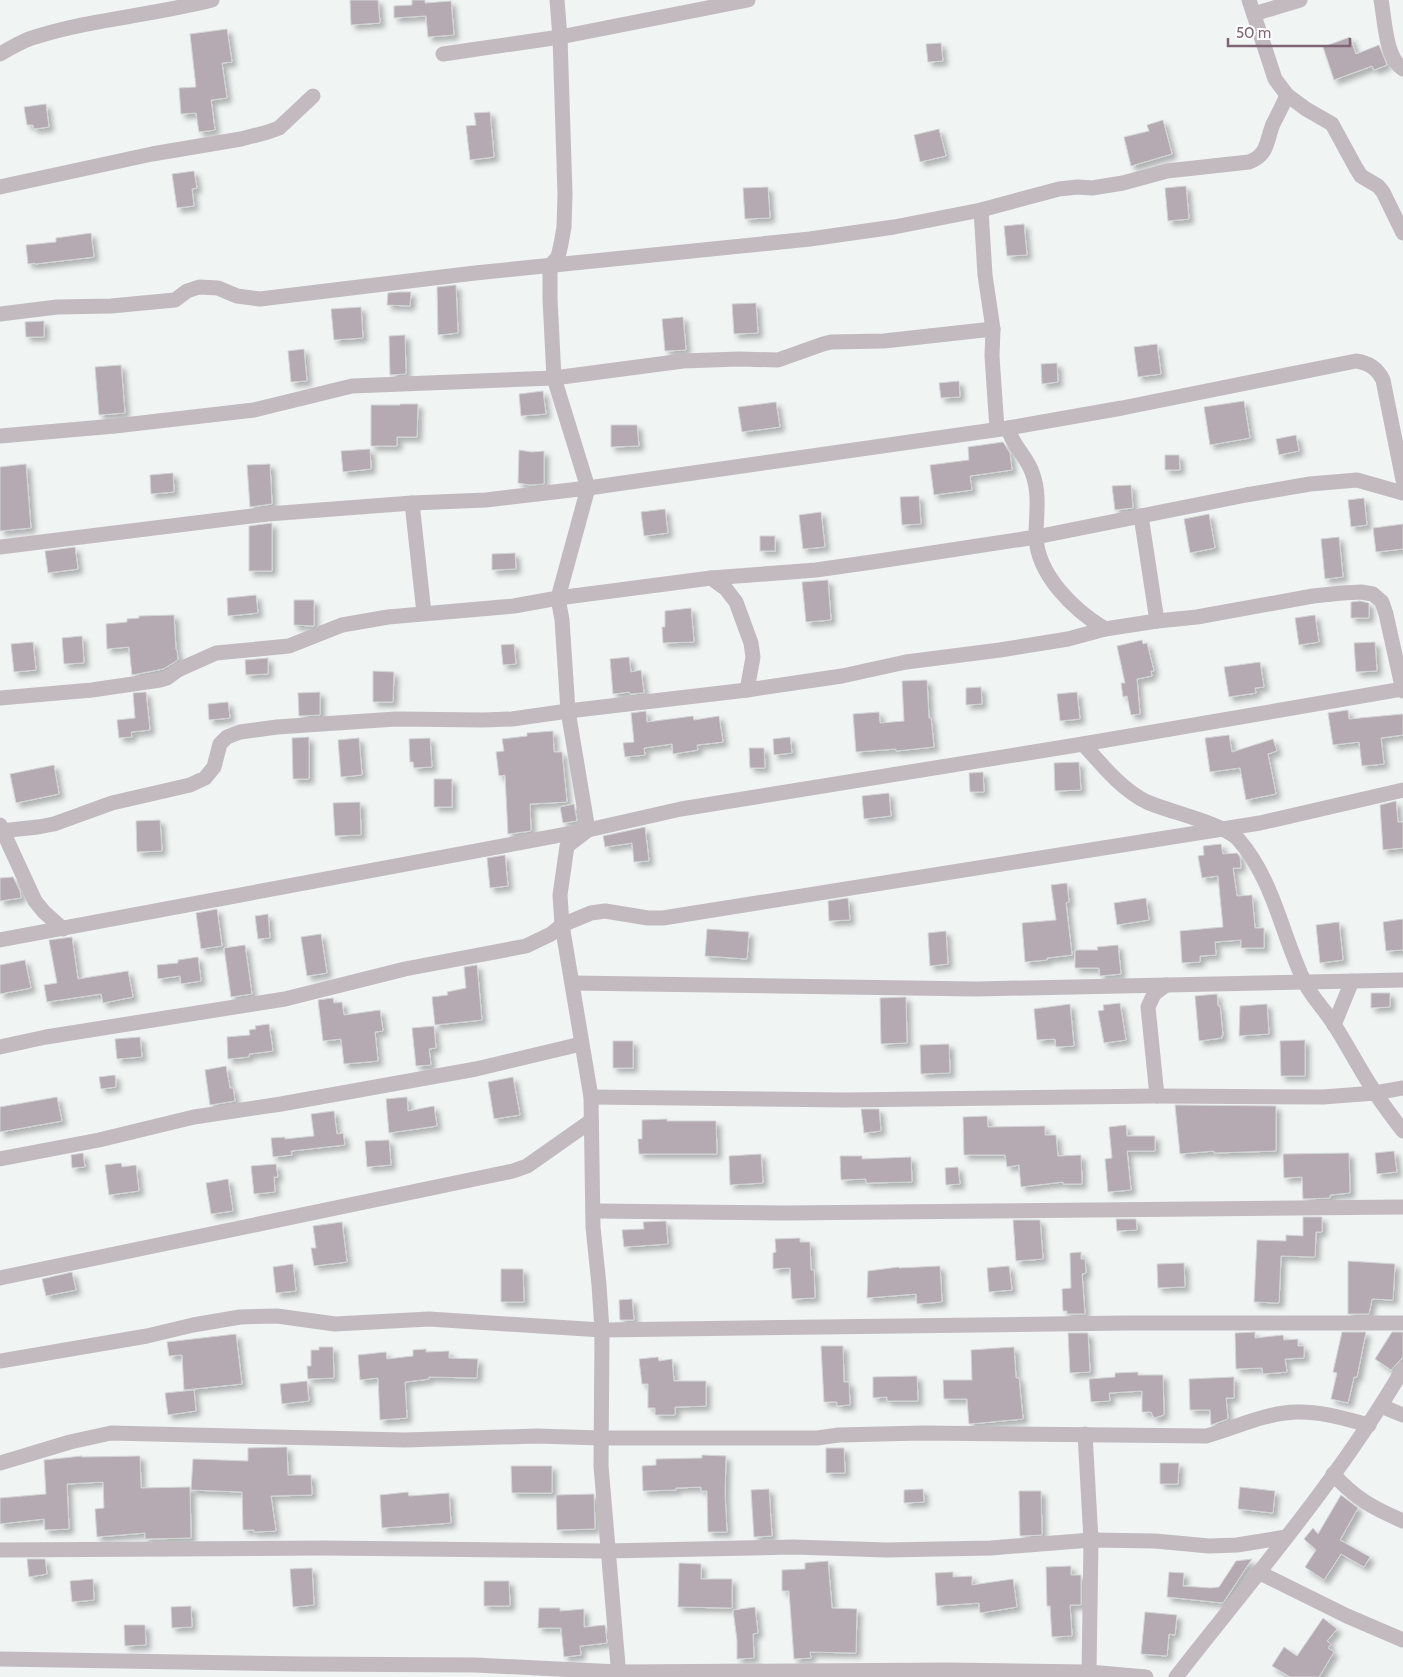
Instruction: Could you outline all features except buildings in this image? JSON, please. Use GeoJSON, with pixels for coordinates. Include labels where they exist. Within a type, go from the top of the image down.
{"type":"FeatureCollection","features":[{"type":"Feature","properties":{"kind":"street"},"geometry":{"type":"LineString","coordinates":[[0,54],[32,37],[212,0]]}},
{"type":"Feature","properties":{"kind":"street"},"geometry":{"type":"LineString","coordinates":[[557,0],[565,194],[564,227],[558,257],[550,266],[554,378],[588,488],[558,598],[562,620],[568,710],[588,830]]}},
{"type":"Feature","properties":{"kind":"street"},"geometry":{"type":"LineString","coordinates":[[443,54],[560,37],[748,0]]}},
{"type":"Feature","properties":{"kind":"street"},"geometry":{"type":"LineString","coordinates":[[1300,0],[1252,7],[1270,68],[1275,79],[1288,95],[1306,109],[1332,124],[1356,168],[1362,176],[1378,186],[1383,192],[1403,233]]}},
{"type":"Feature","properties":{"kind":"street"},"geometry":{"type":"LineString","coordinates":[[1381,0],[1390,49],[1394,60],[1403,69]]}},
{"type":"Feature","properties":{"kind":"street"},"geometry":{"type":"LineString","coordinates":[[0,314],[57,307],[111,306],[175,300],[187,291],[199,287],[218,288],[237,296],[260,299],[418,279],[810,239],[894,226],[981,210],[1058,189],[1092,188],[1123,183],[1167,171],[1249,162],[1257,159],[1264,152],[1273,125],[1288,95]]}},
{"type":"Feature","properties":{"kind":"street"},"geometry":{"type":"LineString","coordinates":[[0,187],[152,154],[268,132],[278,128],[313,96]]}},
{"type":"Feature","properties":{"kind":"street"},"geometry":{"type":"LineString","coordinates":[[981,210],[993,330],[992,365],[1003,429],[1034,475],[1037,495],[1036,537],[1038,549],[1058,589],[1071,604],[1104,629]]}},
{"type":"Feature","properties":{"kind":"street"},"geometry":{"type":"LineString","coordinates":[[0,436],[115,426],[254,410],[352,386],[554,378],[683,362],[739,359],[778,360],[831,342],[884,341],[993,330]]}},
{"type":"Feature","properties":{"kind":"street"},"geometry":{"type":"LineString","coordinates":[[0,547],[268,514],[412,503],[486,500],[588,488],[1003,429],[1122,408],[1356,361],[1367,363],[1376,368],[1383,380],[1403,480]]}},
{"type":"Feature","properties":{"kind":"street"},"geometry":{"type":"LineString","coordinates":[[0,698],[92,690],[160,680],[216,653],[289,646],[342,625],[388,617],[514,606],[558,598],[711,578],[816,570],[1036,537],[1310,484],[1357,480],[1403,494]]}},
{"type":"Feature","properties":{"kind":"street"},"geometry":{"type":"LineString","coordinates":[[412,503],[424,613]]}},
{"type":"Feature","properties":{"kind":"street"},"geometry":{"type":"LineString","coordinates":[[1141,516],[1157,621]]}},
{"type":"Feature","properties":{"kind":"street"},"geometry":{"type":"LineString","coordinates":[[711,578],[726,589],[736,602],[751,643],[753,657],[747,690]]}},
{"type":"Feature","properties":{"kind":"street"},"geometry":{"type":"LineString","coordinates":[[0,940],[588,830],[680,809],[1403,690],[1382,602],[1372,594],[1351,592],[1313,596],[1197,617],[1104,629],[1068,639],[906,662],[842,676],[747,690],[568,710],[512,719],[396,719],[240,732],[227,737],[220,744],[214,767],[205,778],[190,786],[112,803],[54,824],[1,829],[35,901],[44,912],[63,928]]}},
{"type":"Feature","properties":{"kind":"street"},"geometry":{"type":"LineString","coordinates":[[1083,744],[1121,784],[1146,801],[1174,813],[1224,829],[1237,839],[1259,871],[1278,910],[1304,982],[1334,1025],[1375,1093],[1403,1131]]}},
{"type":"Feature","properties":{"kind":"street"},"geometry":{"type":"LineString","coordinates":[[0,1047],[46,1037],[285,999],[405,969],[526,946],[551,934],[562,926],[591,913],[605,911],[648,918],[663,918],[1260,823],[1403,790]]}},
{"type":"Feature","properties":{"kind":"street"},"geometry":{"type":"LineString","coordinates":[[588,830],[567,846],[560,895],[562,926],[591,1098],[592,1227],[600,1285],[602,1330],[601,1466],[618,1674]]}},
{"type":"Feature","properties":{"kind":"street"},"geometry":{"type":"LineString","coordinates":[[572,983],[976,989],[1403,980]]}},
{"type":"Feature","properties":{"kind":"street"},"geometry":{"type":"LineString","coordinates":[[1334,1025],[1352,982]]}},
{"type":"Feature","properties":{"kind":"street"},"geometry":{"type":"LineString","coordinates":[[1157,1096],[1148,1007],[1154,994],[1166,985]]}},
{"type":"Feature","properties":{"kind":"street"},"geometry":{"type":"LineString","coordinates":[[0,1160],[99,1140],[194,1117],[281,1104],[476,1069],[581,1044]]}},
{"type":"Feature","properties":{"kind":"street"},"geometry":{"type":"LineString","coordinates":[[591,1098],[855,1100],[1157,1096],[1323,1097],[1375,1093],[1403,1088]]}},
{"type":"Feature","properties":{"kind":"street"},"geometry":{"type":"LineString","coordinates":[[0,1278],[513,1171],[527,1166],[591,1121]]}},
{"type":"Feature","properties":{"kind":"street"},"geometry":{"type":"LineString","coordinates":[[592,1211],[784,1213],[1403,1207]]}},
{"type":"Feature","properties":{"kind":"street"},"geometry":{"type":"LineString","coordinates":[[0,1361],[147,1336],[193,1325],[240,1317],[277,1316],[335,1324],[429,1320],[602,1330],[1403,1323]]}},
{"type":"Feature","properties":{"kind":"street"},"geometry":{"type":"LineString","coordinates":[[1176,1677],[1286,1537],[1369,1426],[1403,1369]]}},
{"type":"Feature","properties":{"kind":"street"},"geometry":{"type":"LineString","coordinates":[[1382,1406],[1403,1415]]}},
{"type":"Feature","properties":{"kind":"street"},"geometry":{"type":"LineString","coordinates":[[0,1463],[79,1440],[111,1434],[405,1440],[537,1436],[601,1438],[816,1438],[839,1435],[922,1433],[968,1435],[1206,1436],[1252,1421],[1295,1412],[1329,1415],[1369,1426]]}},
{"type":"Feature","properties":{"kind":"street"},"geometry":{"type":"LineString","coordinates":[[1085,1434],[1091,1540],[1088,1672]]}},
{"type":"Feature","properties":{"kind":"street"},"geometry":{"type":"LineString","coordinates":[[1333,1474],[1346,1489],[1362,1501],[1403,1521]]}},
{"type":"Feature","properties":{"kind":"street"},"geometry":{"type":"LineString","coordinates":[[0,1550],[324,1548],[607,1551],[793,1547],[887,1550],[991,1548],[1091,1540],[1155,1541],[1209,1546],[1237,1545],[1286,1537]]}},
{"type":"Feature","properties":{"kind":"street"},"geometry":{"type":"LineString","coordinates":[[1258,1572],[1347,1616],[1403,1640]]}},
{"type":"Feature","properties":{"kind":"street"},"geometry":{"type":"LineString","coordinates":[[0,1659],[475,1665],[618,1674],[885,1674],[949,1670],[1088,1672],[1146,1677]]}}]}
